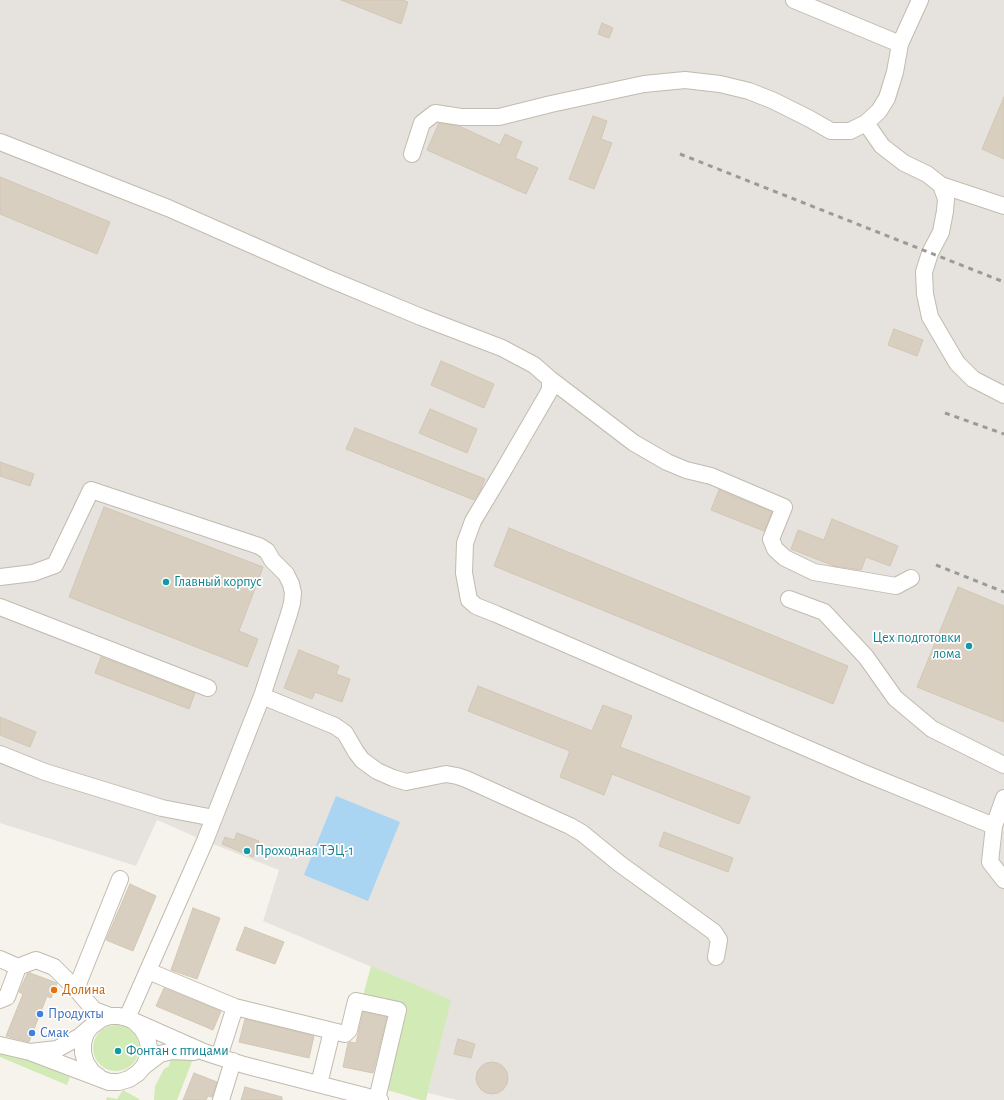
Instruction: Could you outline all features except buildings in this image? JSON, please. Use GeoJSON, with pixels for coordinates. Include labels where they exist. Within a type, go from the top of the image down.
{"type":"FeatureCollection","features":[{"type":"Feature","properties":{"kind":"street"},"geometry":{"type":"LineString","coordinates":[[794,0],[900,44]]}},
{"type":"Feature","properties":{"kind":"street"},"geometry":{"type":"LineString","coordinates":[[412,154],[422,123],[435,113],[461,117],[500,117],[551,104],[644,84],[685,80],[720,84],[749,91],[774,101],[831,131],[850,131],[866,122],[879,111],[887,98],[895,72],[900,44],[920,0]]}},
{"type":"Feature","properties":{"kind":"street"},"geometry":{"type":"LineString","coordinates":[[866,122],[882,146],[904,163],[927,174],[940,185],[1004,206]]}},
{"type":"Feature","properties":{"kind":"street"},"geometry":{"type":"LineString","coordinates":[[0,142],[168,208],[327,278],[421,317],[502,348],[534,365],[634,443],[667,462],[686,470],[711,476],[784,507],[770,539],[775,549],[784,558],[814,572],[881,584],[896,586],[911,578]]}},
{"type":"Feature","properties":{"kind":"street"},"geometry":{"type":"LineString","coordinates":[[940,185],[946,199],[945,211],[940,232],[930,253],[924,272],[925,294],[930,317],[957,363],[973,379],[1004,395]]}},
{"type":"Feature","properties":{"kind":"street"},"geometry":{"type":"LineString","coordinates":[[550,379],[550,390],[473,521],[465,543],[464,573],[469,600],[476,606],[994,826]]}},
{"type":"Feature","properties":{"kind":"street"},"geometry":{"type":"LineString","coordinates":[[0,577],[33,573],[55,565],[91,490],[259,546],[267,551],[272,560],[286,574],[291,584],[293,593],[292,603],[262,696],[205,841],[148,971],[131,1020]]}},
{"type":"Feature","properties":{"kind":"street"},"geometry":{"type":"LineString","coordinates":[[789,599],[824,612],[866,657],[895,698],[932,729],[1004,765]]}},
{"type":"Feature","properties":{"kind":"street"},"geometry":{"type":"LineString","coordinates":[[0,607],[208,688]]}},
{"type":"Feature","properties":{"kind":"street"},"geometry":{"type":"LineString","coordinates":[[262,696],[335,726],[345,733],[362,760],[377,771],[393,778],[406,782],[446,774],[457,776],[570,826],[582,833],[620,864],[714,932],[720,940],[716,957]]}},
{"type":"Feature","properties":{"kind":"street"},"geometry":{"type":"LineString","coordinates":[[0,754],[45,772],[162,808],[214,818]]}},
{"type":"Feature","properties":{"kind":"street"},"geometry":{"type":"LineString","coordinates":[[1004,798],[994,826],[990,862],[1004,880]]}},
{"type":"Feature","properties":{"kind":"street"},"geometry":{"type":"LineString","coordinates":[[76,989],[120,879]]}},
{"type":"Feature","properties":{"kind":"street"},"geometry":{"type":"LineString","coordinates":[[0,959],[18,967],[36,960],[54,966],[94,1010],[110,1016]]}},
{"type":"Feature","properties":{"kind":"street"},"geometry":{"type":"LineString","coordinates":[[0,1000],[7,998],[18,967]]}},
{"type":"Feature","properties":{"kind":"street"},"geometry":{"type":"LineString","coordinates":[[30,1052],[57,1049],[79,1037],[101,1019],[110,1016],[119,1016],[204,1052],[378,1100],[398,1010],[356,1001],[349,1030],[345,1034],[235,1007],[148,971]]}},
{"type":"Feature","properties":{"kind":"street"},"geometry":{"type":"LineString","coordinates":[[221,1100],[235,1007]]}},
{"type":"Feature","properties":{"kind":"street"},"geometry":{"type":"LineString","coordinates":[[131,1020],[142,1029],[147,1038],[149,1047],[148,1057],[144,1066]]}},
{"type":"Feature","properties":{"kind":"street"},"geometry":{"type":"LineString","coordinates":[[93,1025],[86,1033],[83,1043],[83,1053],[86,1063],[92,1072],[100,1078]]}},
{"type":"Feature","properties":{"kind":"street"},"geometry":{"type":"LineString","coordinates":[[319,1084],[332,1031]]}},
{"type":"Feature","properties":{"kind":"street"},"geometry":{"type":"LineString","coordinates":[[0,1045],[30,1052],[109,1082],[119,1082],[128,1079],[138,1073],[144,1066],[160,1054],[172,1051],[204,1052]]}},
{"type":"Feature","properties":{"kind":"shaded area"},"geometry":{"type":"Polygon","coordinates":[[[0,0],[1004,0],[1004,1100],[457,1100],[428,1093],[450,1000],[263,921],[279,870],[205,841],[157,820],[136,866],[0,823],[0,0]]]}},
{"type":"Feature","properties":{"kind":"green space"},"geometry":{"type":"Polygon","coordinates":[[[371,966],[451,1000],[426,1100],[421,1100],[384,1089],[401,1007],[363,996],[371,966]]]}},
{"type":"Feature","properties":{"kind":"green space"},"geometry":{"type":"Polygon","coordinates":[[[112,1025],[120,1025],[129,1029],[135,1035],[139,1048],[135,1061],[129,1067],[120,1071],[112,1071],[103,1067],[97,1061],[93,1052],[93,1044],[97,1035],[103,1029],[112,1025]]]}},
{"type":"Feature","properties":{"kind":"green space"},"geometry":{"type":"Polygon","coordinates":[[[0,1050],[6,1051],[70,1077],[67,1085],[0,1057],[0,1050]]]}},
{"type":"Feature","properties":{"kind":"green space"},"geometry":{"type":"Polygon","coordinates":[[[172,1054],[193,1059],[177,1100],[154,1100],[155,1086],[164,1069],[169,1066],[172,1054]]]}},
{"type":"Feature","properties":{"kind":"green space"},"geometry":{"type":"Polygon","coordinates":[[[123,1090],[140,1100],[106,1100],[107,1097],[117,1099],[123,1090]]]}},
{"type":"Feature","properties":{"kind":"water"},"geometry":{"type":"Polygon","coordinates":[[[336,796],[400,822],[368,901],[304,875],[336,796]]]}},
{"type":"Feature","properties":{"kind":"railway"},"geometry":{"type":"LineString","coordinates":[[680,154],[1004,282]]}},
{"type":"Feature","properties":{"kind":"railway"},"geometry":{"type":"LineString","coordinates":[[945,413],[1004,434]]}},
{"type":"Feature","properties":{"kind":"railway"},"geometry":{"type":"LineString","coordinates":[[936,565],[1004,592]]}},
{"type":"Feature","properties":{"kind":"place","name":"Главный корпус"},"geometry":{"type":"Point","coordinates":[166,582]}},
{"type":"Feature","properties":{"kind":"place","name":"Цех подготовки лома"},"geometry":{"type":"Point","coordinates":[969,646]}},
{"type":"Feature","properties":{"kind":"place","name":"Проходная ТЭЦ-1"},"geometry":{"type":"Point","coordinates":[247,851]}},
{"type":"Feature","properties":{"kind":"place","name":"Долина"},"geometry":{"type":"Point","coordinates":[54,990]}},
{"type":"Feature","properties":{"kind":"place","name":"Продукты"},"geometry":{"type":"Point","coordinates":[40,1014]}},
{"type":"Feature","properties":{"kind":"place","name":"Смак"},"geometry":{"type":"Point","coordinates":[32,1033]}},
{"type":"Feature","properties":{"kind":"place","name":"Фонтан с птицами"},"geometry":{"type":"Point","coordinates":[118,1051]}}]}
